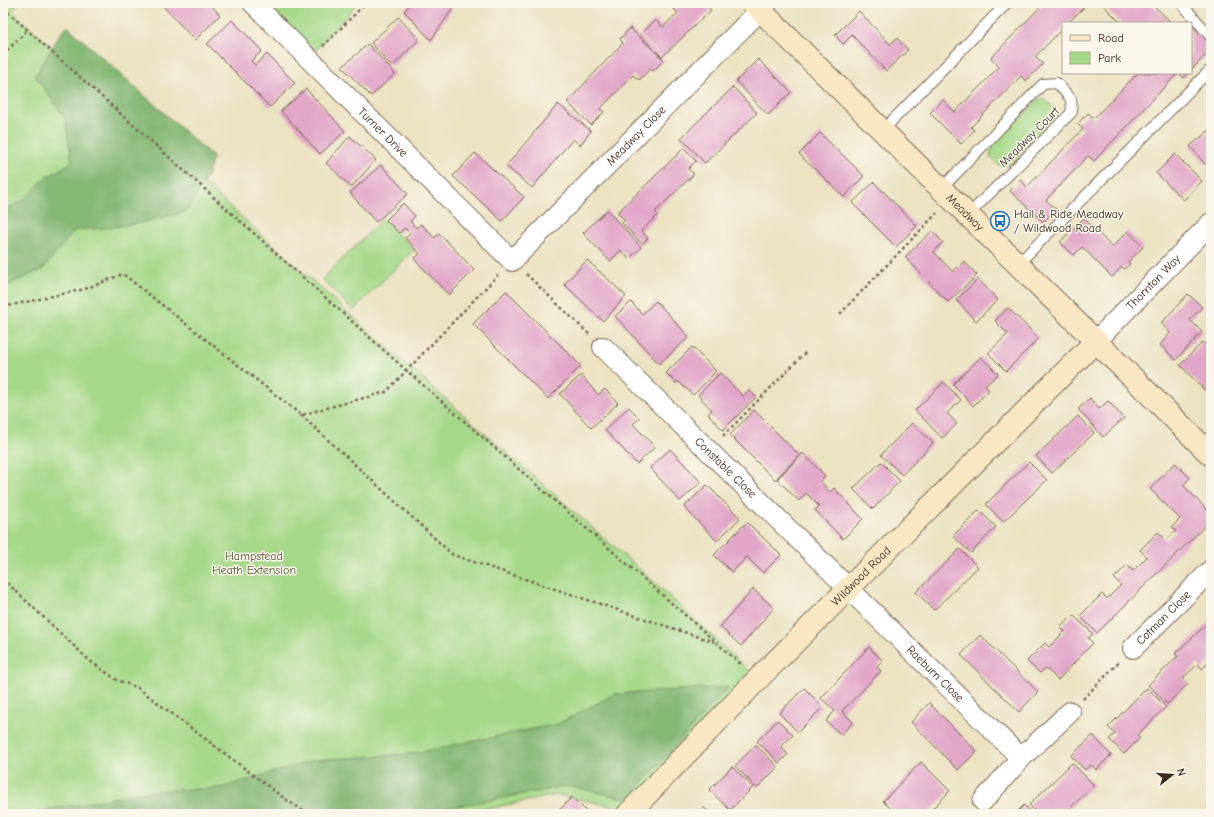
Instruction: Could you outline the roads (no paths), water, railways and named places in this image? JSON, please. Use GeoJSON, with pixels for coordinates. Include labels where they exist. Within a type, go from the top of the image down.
{"type":"FeatureCollection","features":[{"type":"Feature","properties":{"kind":"street","name":"Turner Drive"},"geometry":{"type":"LineString","coordinates":[[257,4],[309,60],[512,261]]}},
{"type":"Feature","properties":{"kind":"street","name":"Meadway"},"geometry":{"type":"LineString","coordinates":[[760,5],[968,215],[1211,455]]}},
{"type":"Feature","properties":{"kind":"street","name":"Meadway Close"},"geometry":{"type":"LineString","coordinates":[[512,261],[760,5]]}},
{"type":"Feature","properties":{"kind":"street","name":"Thornton Way"},"geometry":{"type":"LineString","coordinates":[[1096,341],[1211,223]]}},
{"type":"Feature","properties":{"kind":"street","name":"Wildwood Road"},"geometry":{"type":"LineString","coordinates":[[628,814],[758,679],[1096,341]]}},
{"type":"Feature","properties":{"kind":"street","name":"Constable Close"},"geometry":{"type":"LineString","coordinates":[[603,347],[848,589]]}},
{"type":"Feature","properties":{"kind":"street","name":"Cotman Close"},"geometry":{"type":"LineString","coordinates":[[1133,648],[1211,570]]}},
{"type":"Feature","properties":{"kind":"street","name":"Raeburn Close"},"geometry":{"type":"LineString","coordinates":[[848,589],[1022,758]]}},
{"type":"Feature","properties":{"kind":"street"},"geometry":{"type":"LineString","coordinates":[[983,801],[1022,758],[1070,712]]}},
{"type":"Feature","properties":{"kind":"lane"},"geometry":{"type":"LineString","coordinates":[[883,130],[1008,3]]}},
{"type":"Feature","properties":{"kind":"lane"},"geometry":{"type":"LineString","coordinates":[[1181,3],[1211,37]]}},
{"type":"Feature","properties":{"kind":"lane"},"geometry":{"type":"LineString","coordinates":[[1018,264],[1211,69]]}},
{"type":"Feature","properties":{"kind":"lane","name":"Meadway Court"},"geometry":{"type":"LineString","coordinates":[[946,193],[1044,84],[1057,83],[1071,99],[1072,112],[968,215]]}},
{"type":"Feature","properties":{"kind":"place","name":"Hail & Ride Meadway / Wildwood Road"},"geometry":{"type":"Point","coordinates":[1000,221]}},
{"type":"Feature","properties":{"kind":"park label","name":"Hampstead Heath Extension"},"geometry":{"type":"Point","coordinates":[254,563]}}]}
